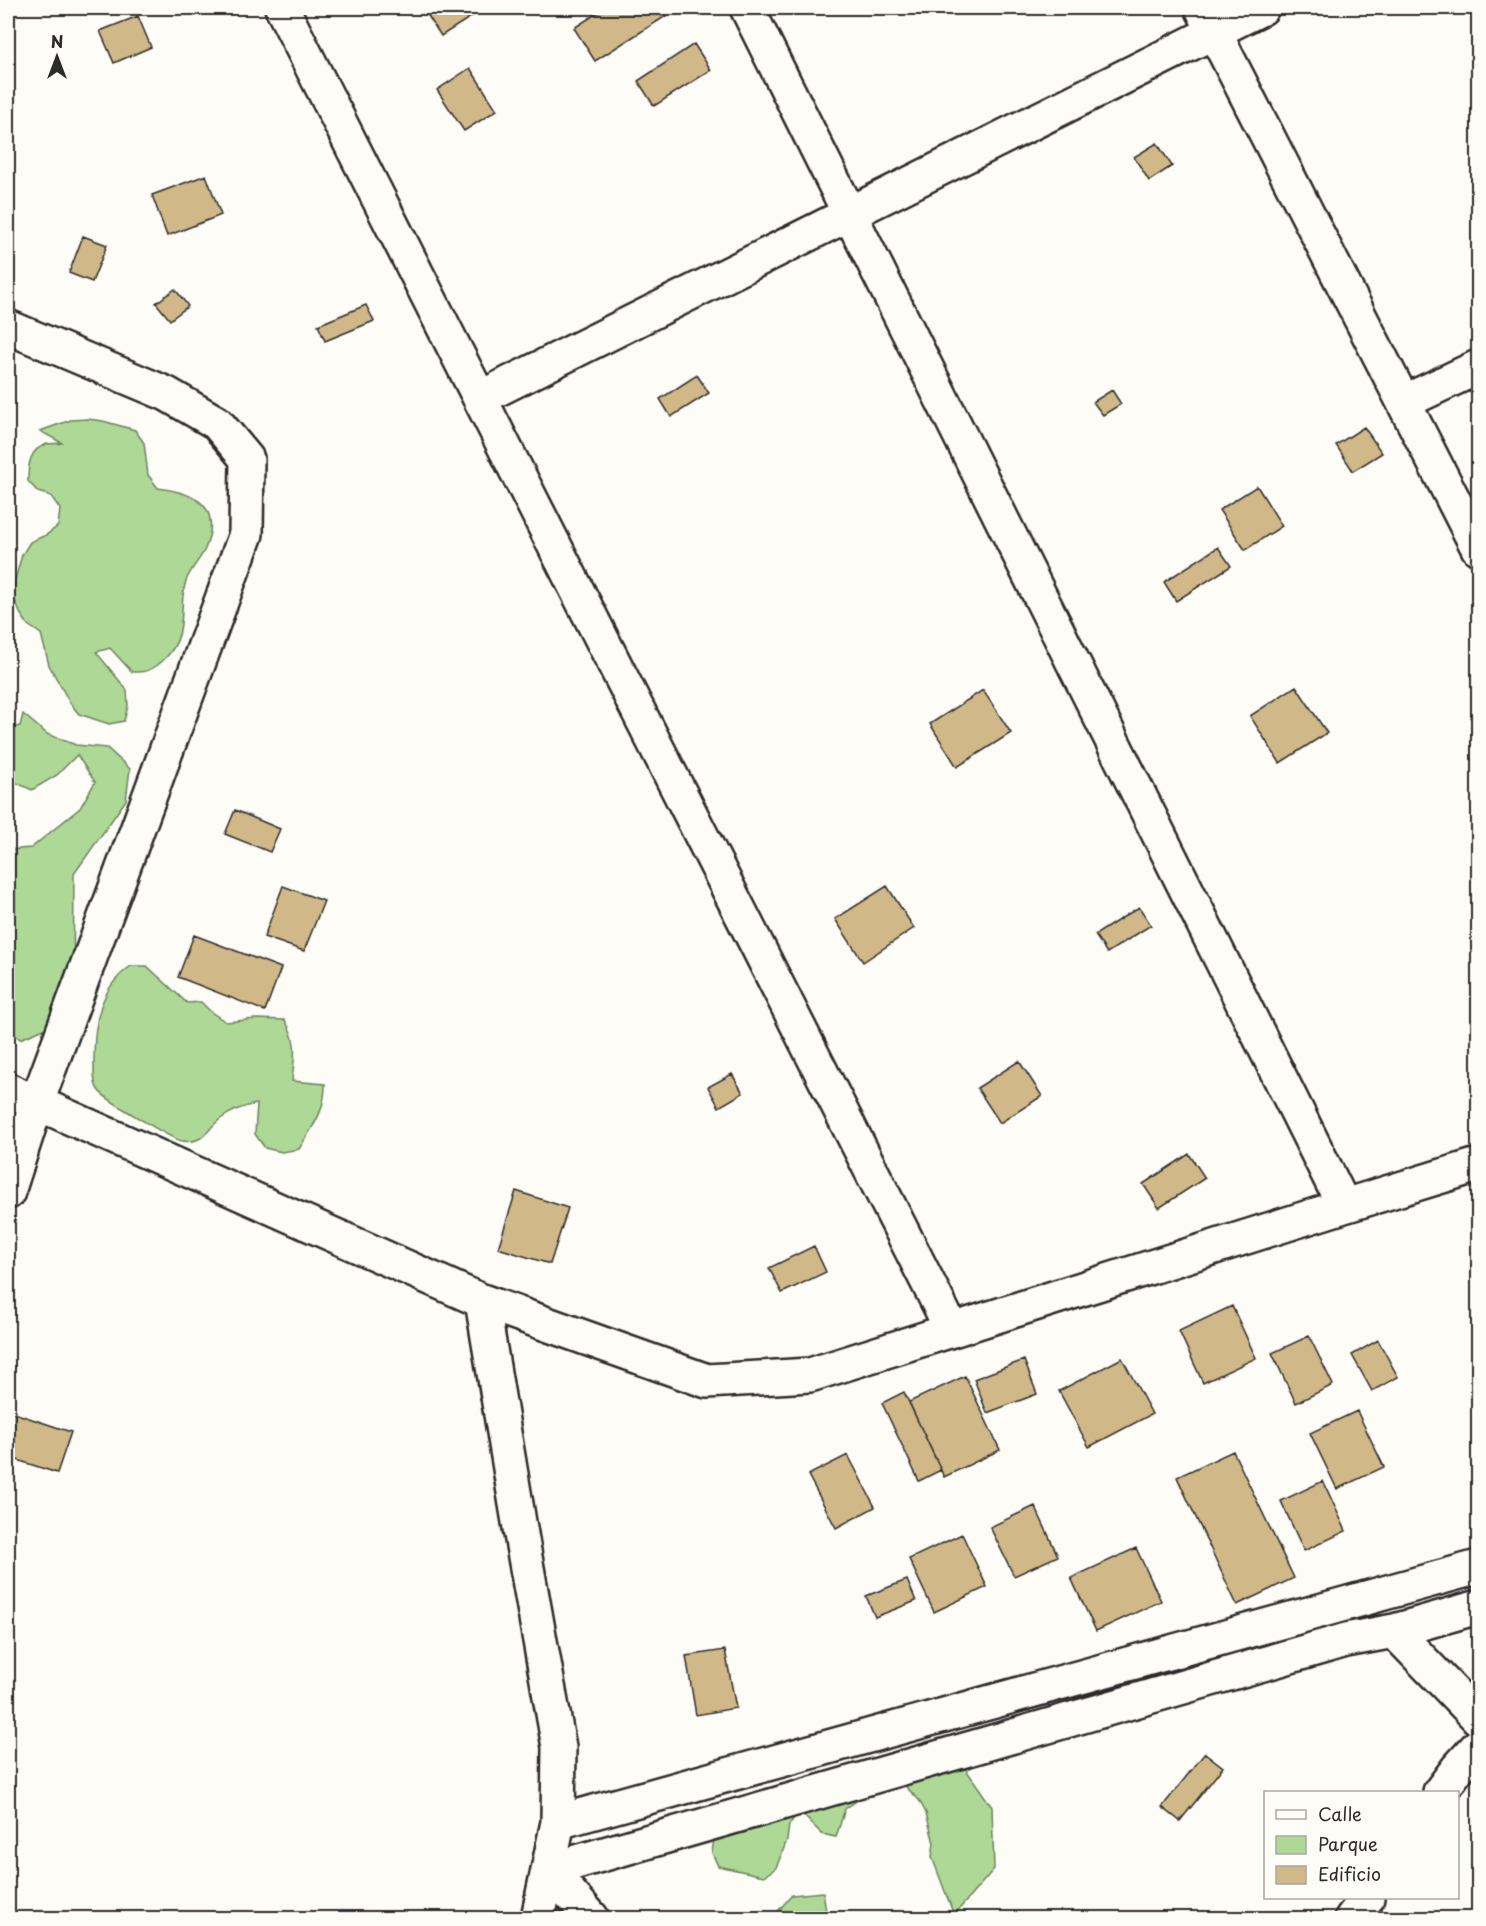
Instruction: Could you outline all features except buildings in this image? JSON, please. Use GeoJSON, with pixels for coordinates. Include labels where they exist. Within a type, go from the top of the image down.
{"type":"FeatureCollection","features":[{"type":"Feature","properties":{"kind":"street"},"geometry":{"type":"LineString","coordinates":[[282,8],[951,1330]]}},
{"type":"Feature","properties":{"kind":"street"},"geometry":{"type":"LineString","coordinates":[[747,8],[1344,1206]]}},
{"type":"Feature","properties":{"kind":"street"},"geometry":{"type":"LineString","coordinates":[[480,398],[849,213],[1208,20],[1262,8]]}},
{"type":"Feature","properties":{"kind":"street"},"geometry":{"type":"LineString","coordinates":[[1208,20],[1479,548]]}},
{"type":"Feature","properties":{"kind":"street"},"geometry":{"type":"LineString","coordinates":[[8,327],[167,394],[218,423],[247,459],[246,534],[38,1102],[8,1192]]}},
{"type":"Feature","properties":{"kind":"street"},"geometry":{"type":"LineString","coordinates":[[1404,402],[1479,367]]}},
{"type":"Feature","properties":{"kind":"street"},"geometry":{"type":"LineString","coordinates":[[8,1090],[482,1302],[707,1381],[810,1375],[1479,1165]]}},
{"type":"Feature","properties":{"kind":"street"},"geometry":{"type":"LineString","coordinates":[[482,1302],[559,1747],[558,1822],[538,1918]]}},
{"type":"Feature","properties":{"kind":"street"},"geometry":{"type":"LineString","coordinates":[[558,1822],[1479,1567]]}},
{"type":"Feature","properties":{"kind":"street"},"geometry":{"type":"LineString","coordinates":[[549,1870],[1335,1643],[1394,1631],[1479,1607]]}},
{"type":"Feature","properties":{"kind":"street"},"geometry":{"type":"LineString","coordinates":[[1394,1631],[1479,1718]]}},
{"type":"Feature","properties":{"kind":"street"},"geometry":{"type":"LineString","coordinates":[[1441,1791],[1479,1746]]}},
{"type":"Feature","properties":{"kind":"street"},"geometry":{"type":"LineString","coordinates":[[549,1870],[592,1918]]}},
{"type":"Feature","properties":{"kind":"street"},"geometry":{"type":"LineString","coordinates":[[1352,1918],[1365,1899]]}},
{"type":"Feature","properties":{"kind":"green space"},"geometry":{"type":"Polygon","coordinates":[[[88,419],[135,430],[144,443],[148,475],[158,488],[183,493],[194,498],[208,512],[210,522],[210,534],[205,549],[190,572],[184,587],[179,635],[167,657],[152,669],[132,672],[110,648],[96,652],[127,690],[128,706],[124,721],[109,724],[79,714],[70,703],[49,665],[41,634],[28,625],[14,598],[14,583],[22,555],[30,542],[46,535],[58,526],[60,509],[51,496],[38,492],[28,481],[29,464],[36,450],[47,444],[62,443],[40,431],[71,420],[88,419]]]}},
{"type":"Feature","properties":{"kind":"green space"},"geometry":{"type":"Polygon","coordinates":[[[23,714],[47,734],[76,745],[107,748],[130,769],[126,800],[74,874],[73,1000],[54,1025],[20,1039],[8,1028],[8,984],[13,962],[8,931],[8,850],[31,848],[80,808],[95,782],[77,755],[57,775],[32,790],[8,779],[8,729],[20,726],[23,714]]]}},
{"type":"Feature","properties":{"kind":"green space"},"geometry":{"type":"Polygon","coordinates":[[[131,966],[147,966],[187,1003],[201,1002],[226,1022],[256,1019],[285,1020],[294,1043],[292,1081],[325,1084],[320,1111],[299,1149],[282,1152],[265,1148],[255,1134],[257,1104],[228,1114],[200,1139],[182,1141],[139,1119],[99,1091],[94,1072],[94,1047],[100,1008],[112,985],[131,966]]]}},
{"type":"Feature","properties":{"kind":"green space"},"geometry":{"type":"Polygon","coordinates":[[[956,1755],[992,1807],[994,1869],[954,1915],[932,1857],[934,1843],[926,1813],[919,1800],[898,1779],[884,1782],[845,1809],[836,1837],[822,1834],[799,1811],[789,1825],[787,1840],[776,1868],[764,1876],[718,1866],[712,1853],[714,1838],[956,1755]]]}},
{"type":"Feature","properties":{"kind":"green space"},"geometry":{"type":"Polygon","coordinates":[[[823,1892],[827,1918],[772,1918],[792,1895],[823,1892]]]}}]}
